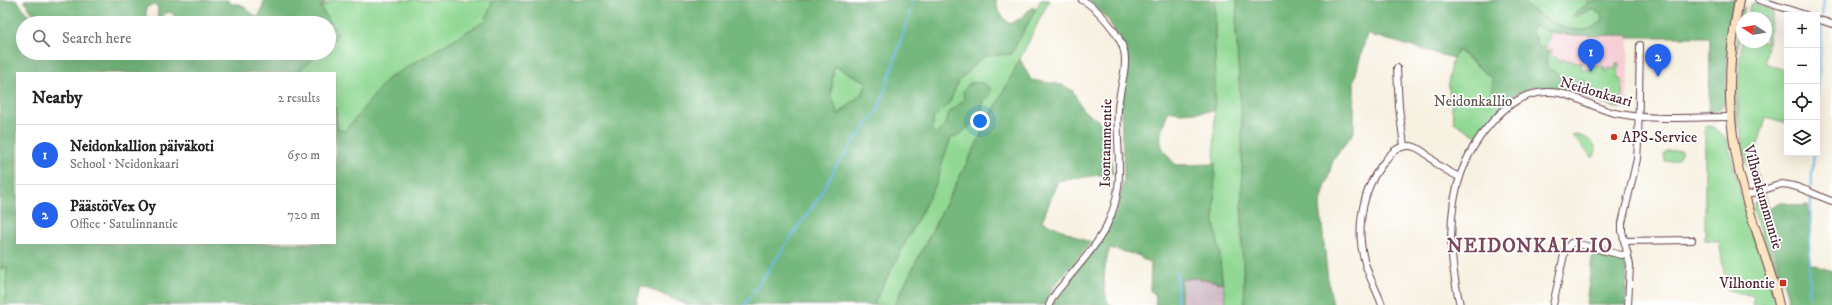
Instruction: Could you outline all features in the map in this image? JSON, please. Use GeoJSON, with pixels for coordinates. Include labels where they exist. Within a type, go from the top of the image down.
{"type":"FeatureCollection","features":[{"type":"Feature","properties":{"kind":"street","name":"Isontammentie"},"geometry":{"type":"LineString","coordinates":[[1049,305],[1057,289],[1098,242],[1113,211],[1120,180],[1118,109],[1124,52],[1118,39],[1106,22],[1093,8],[1082,0]]}},
{"type":"Feature","properties":{"kind":"street","name":"Vilhonkummuntie"},"geometry":{"type":"LineString","coordinates":[[1740,0],[1731,51],[1729,81],[1730,117],[1735,155],[1745,196],[1775,287],[1779,305]]}},
{"type":"Feature","properties":{"kind":"street"},"geometry":{"type":"LineString","coordinates":[[1759,0],[1797,12]]}},
{"type":"Feature","properties":{"kind":"street"},"geometry":{"type":"LineString","coordinates":[[1820,20],[1832,24]]}},
{"type":"Feature","properties":{"kind":"street"},"geometry":{"type":"LineString","coordinates":[[1628,305],[1630,276],[1628,254],[1624,241],[1622,223],[1637,159],[1640,45]]}},
{"type":"Feature","properties":{"kind":"street"},"geometry":{"type":"LineString","coordinates":[[1397,68],[1398,107],[1404,146]]}},
{"type":"Feature","properties":{"kind":"street","name":"Neidonkaari"},"geometry":{"type":"LineString","coordinates":[[1460,305],[1451,262],[1450,238],[1452,206],[1459,177],[1468,157],[1486,129],[1504,109],[1512,103],[1528,95],[1549,92],[1562,93],[1606,110],[1639,117],[1730,117]]}},
{"type":"Feature","properties":{"kind":"street"},"geometry":{"type":"LineString","coordinates":[[1382,305],[1364,258],[1360,223],[1366,195],[1372,180],[1390,154],[1397,148],[1404,146],[1419,149],[1447,171],[1459,177]]}},
{"type":"Feature","properties":{"kind":"street"},"geometry":{"type":"LineString","coordinates":[[1745,196],[1782,184],[1787,184],[1832,201]]}},
{"type":"Feature","properties":{"kind":"street"},"geometry":{"type":"LineString","coordinates":[[1624,241],[1692,240]]}},
{"type":"Feature","properties":{"kind":"street"},"geometry":{"type":"LineString","coordinates":[[1553,305],[1565,250],[1571,243],[1621,255],[1628,254]]}},
{"type":"Feature","properties":{"kind":"shaded area"},"geometry":{"type":"Polygon","coordinates":[[[1551,32],[1572,35],[1627,35],[1629,37],[1627,111],[1620,109],[1621,101],[1566,83],[1545,49],[1551,32]]]}},
{"type":"Feature","properties":{"kind":"shaded area"},"geometry":{"type":"Polygon","coordinates":[[[1197,278],[1222,283],[1226,305],[1181,305],[1181,279],[1197,278]]]}},
{"type":"Feature","properties":{"kind":"green space"},"geometry":{"type":"Polygon","coordinates":[[[0,0],[17,0],[29,16],[16,16],[16,60],[312,60],[298,72],[16,72],[16,244],[336,244],[336,114],[338,129],[345,131],[387,79],[485,21],[493,0],[996,0],[998,10],[1009,24],[1020,19],[1033,6],[1035,10],[1011,54],[985,56],[958,82],[950,102],[934,118],[932,130],[936,134],[943,128],[949,113],[964,100],[963,91],[970,83],[980,82],[991,88],[989,97],[983,101],[981,115],[961,134],[951,138],[937,182],[873,305],[687,305],[641,285],[636,305],[5,305],[7,267],[0,268],[0,0]],[[834,66],[831,94],[838,115],[863,93],[867,82],[834,66]]]}},
{"type":"Feature","properties":{"kind":"green space"},"geometry":{"type":"Polygon","coordinates":[[[24,0],[228,0],[231,4],[240,4],[255,16],[174,16],[171,12],[163,14],[164,16],[157,16],[158,7],[154,5],[146,7],[146,16],[36,16],[24,0]]]}},
{"type":"Feature","properties":{"kind":"green space"},"geometry":{"type":"Polygon","coordinates":[[[264,0],[326,0],[321,8],[326,16],[259,16],[264,0]]]}},
{"type":"Feature","properties":{"kind":"green space"},"geometry":{"type":"Polygon","coordinates":[[[331,0],[493,0],[485,21],[387,79],[345,132],[338,130],[336,115],[336,72],[298,72],[312,60],[336,60],[336,37],[338,34],[336,31],[336,16],[326,16],[321,8],[331,0]]]}},
{"type":"Feature","properties":{"kind":"green space"},"geometry":{"type":"Polygon","coordinates":[[[1041,0],[1049,0],[894,305],[873,305],[937,182],[951,138],[961,134],[964,100],[949,113],[943,128],[936,134],[932,130],[934,118],[950,102],[958,82],[984,56],[1011,54],[1041,0]]]}},
{"type":"Feature","properties":{"kind":"green space"},"geometry":{"type":"Polygon","coordinates":[[[1089,0],[1215,0],[1215,111],[1179,113],[1168,111],[1161,134],[1162,146],[1169,158],[1176,165],[1215,164],[1214,221],[1220,254],[1222,283],[1197,278],[1181,279],[1181,305],[1155,305],[1156,297],[1150,290],[1151,262],[1142,259],[1140,256],[1110,248],[1106,262],[1104,282],[1108,303],[1112,305],[1052,305],[1116,212],[1124,179],[1121,109],[1128,56],[1109,21],[1089,0]]]}},
{"type":"Feature","properties":{"kind":"green space"},"geometry":{"type":"Polygon","coordinates":[[[1215,0],[1237,0],[1236,31],[1242,126],[1242,245],[1245,305],[1226,305],[1214,221],[1215,0]]]}},
{"type":"Feature","properties":{"kind":"green space"},"geometry":{"type":"Polygon","coordinates":[[[1237,0],[1520,0],[1537,14],[1560,26],[1572,30],[1584,30],[1594,27],[1602,19],[1601,14],[1593,8],[1575,17],[1573,15],[1586,5],[1588,0],[1736,0],[1729,35],[1725,103],[1712,114],[1707,114],[1709,104],[1710,37],[1567,35],[1533,26],[1531,31],[1536,38],[1536,45],[1545,49],[1547,52],[1546,67],[1558,74],[1561,80],[1573,85],[1585,81],[1587,84],[1586,91],[1593,96],[1602,99],[1621,101],[1620,109],[1601,103],[1568,89],[1532,87],[1512,96],[1502,103],[1498,102],[1493,94],[1493,79],[1458,50],[1453,58],[1367,34],[1354,80],[1354,132],[1333,160],[1320,206],[1328,281],[1333,305],[1245,305],[1242,245],[1242,126],[1236,31],[1237,0]]]}},
{"type":"Feature","properties":{"kind":"green space"},"geometry":{"type":"Polygon","coordinates":[[[1520,0],[1588,0],[1586,5],[1573,15],[1575,17],[1593,8],[1601,14],[1602,19],[1594,27],[1584,30],[1572,30],[1560,26],[1537,14],[1520,0]]]}},
{"type":"Feature","properties":{"kind":"green space"},"geometry":{"type":"Polygon","coordinates":[[[1754,3],[1773,10],[1772,17],[1772,12],[1748,12],[1750,5],[1754,3]]]}},
{"type":"Feature","properties":{"kind":"green space"},"geometry":{"type":"Polygon","coordinates":[[[1745,7],[1744,12],[1740,11],[1745,7]]]}},
{"type":"Feature","properties":{"kind":"green space"},"geometry":{"type":"Polygon","coordinates":[[[1533,26],[1551,32],[1545,49],[1536,45],[1536,38],[1530,31],[1533,26]]]}},
{"type":"Feature","properties":{"kind":"green space"},"geometry":{"type":"Polygon","coordinates":[[[1736,44],[1736,48],[1738,48],[1736,78],[1738,129],[1736,129],[1732,77],[1736,44]]]}},
{"type":"Feature","properties":{"kind":"green space"},"geometry":{"type":"Polygon","coordinates":[[[1741,48],[1767,48],[1765,63],[1784,70],[1784,122],[1766,117],[1753,161],[1762,188],[1758,189],[1755,187],[1741,137],[1739,109],[1741,48]]]}},
{"type":"Feature","properties":{"kind":"green space"},"geometry":{"type":"Polygon","coordinates":[[[1548,49],[1552,50],[1551,56],[1557,58],[1557,62],[1561,62],[1561,59],[1582,63],[1581,69],[1590,70],[1591,64],[1605,67],[1604,71],[1607,71],[1608,68],[1615,69],[1616,63],[1619,63],[1618,79],[1622,80],[1622,100],[1600,98],[1587,92],[1587,84],[1580,82],[1573,85],[1561,80],[1560,77],[1546,67],[1548,49]]]}},
{"type":"Feature","properties":{"kind":"green space","name":"Neidonkallio"},"geometry":{"type":"Polygon","coordinates":[[[1457,50],[1493,79],[1492,88],[1502,103],[1508,100],[1487,121],[1476,136],[1454,122],[1449,77],[1450,69],[1457,50]]]}},
{"type":"Feature","properties":{"kind":"green space"},"geometry":{"type":"Polygon","coordinates":[[[1020,59],[1031,80],[1062,85],[1072,90],[1083,110],[1099,121],[1109,142],[1113,173],[1058,181],[1042,221],[1091,243],[1054,286],[1043,305],[894,305],[1020,59]]]}},
{"type":"Feature","properties":{"kind":"green space"},"geometry":{"type":"Polygon","coordinates":[[[834,66],[867,82],[863,93],[837,115],[831,94],[834,66]]]}},
{"type":"Feature","properties":{"kind":"green space"},"geometry":{"type":"Polygon","coordinates":[[[1705,125],[1713,127],[1727,139],[1744,208],[1771,285],[1776,305],[1752,305],[1754,296],[1727,290],[1719,241],[1705,240],[1705,125]]]}},
{"type":"Feature","properties":{"kind":"green space"},"geometry":{"type":"Polygon","coordinates":[[[1577,135],[1589,140],[1595,146],[1596,149],[1593,158],[1572,136],[1577,135]]]}},
{"type":"Feature","properties":{"kind":"green space"},"geometry":{"type":"Polygon","coordinates":[[[1682,150],[1680,156],[1676,160],[1665,161],[1664,154],[1666,151],[1682,150]]]}},
{"type":"Feature","properties":{"kind":"green space"},"geometry":{"type":"Polygon","coordinates":[[[1764,194],[1769,209],[1782,202],[1798,206],[1808,205],[1811,230],[1809,263],[1832,271],[1832,305],[1790,305],[1758,200],[1760,195],[1764,194]]]}},
{"type":"Feature","properties":{"kind":"green space"},"geometry":{"type":"Polygon","coordinates":[[[1756,201],[1780,279],[1778,280],[1753,210],[1756,201]]]}},
{"type":"Feature","properties":{"kind":"green space"},"geometry":{"type":"Polygon","coordinates":[[[1593,250],[1625,259],[1627,282],[1625,305],[1586,305],[1593,250]]]}},
{"type":"Feature","properties":{"kind":"green space"},"geometry":{"type":"Polygon","coordinates":[[[7,267],[5,305],[0,305],[0,268],[7,267]]]}},
{"type":"Feature","properties":{"kind":"waterway"},"geometry":{"type":"LineString","coordinates":[[744,305],[819,197],[838,163],[879,108],[914,0]]}},
{"type":"Feature","properties":{"kind":"waterway"},"geometry":{"type":"LineString","coordinates":[[1822,15],[1824,0]]}},
{"type":"Feature","properties":{"kind":"waterway"},"geometry":{"type":"LineString","coordinates":[[1818,84],[1822,26]]}},
{"type":"Feature","properties":{"kind":"waterway"},"geometry":{"type":"LineString","coordinates":[[1811,186],[1814,156]]}},
{"type":"Feature","properties":{"kind":"waterway"},"geometry":{"type":"LineString","coordinates":[[1809,297],[1811,197]]}},
{"type":"Feature","properties":{"kind":"waterway"},"geometry":{"type":"LineString","coordinates":[[1177,272],[1177,305]]}},
{"type":"Feature","properties":{"kind":"place","name":"Neidonkallion päiväkoti"},"geometry":{"type":"Point","coordinates":[1591,72]}},
{"type":"Feature","properties":{"kind":"place","name":"PäästötVex Oy"},"geometry":{"type":"Point","coordinates":[1658,77]}},
{"type":"Feature","properties":{"kind":"place","name":"APS-Service"},"geometry":{"type":"Point","coordinates":[1614,137]}},
{"type":"Feature","properties":{"kind":"place","name":"Vilhontie"},"geometry":{"type":"Point","coordinates":[1783,283]}},
{"type":"Feature","properties":{"kind":"district","name":"NEIDONKALLIO"},"geometry":{"type":"Point","coordinates":[1530,246]}}]}
